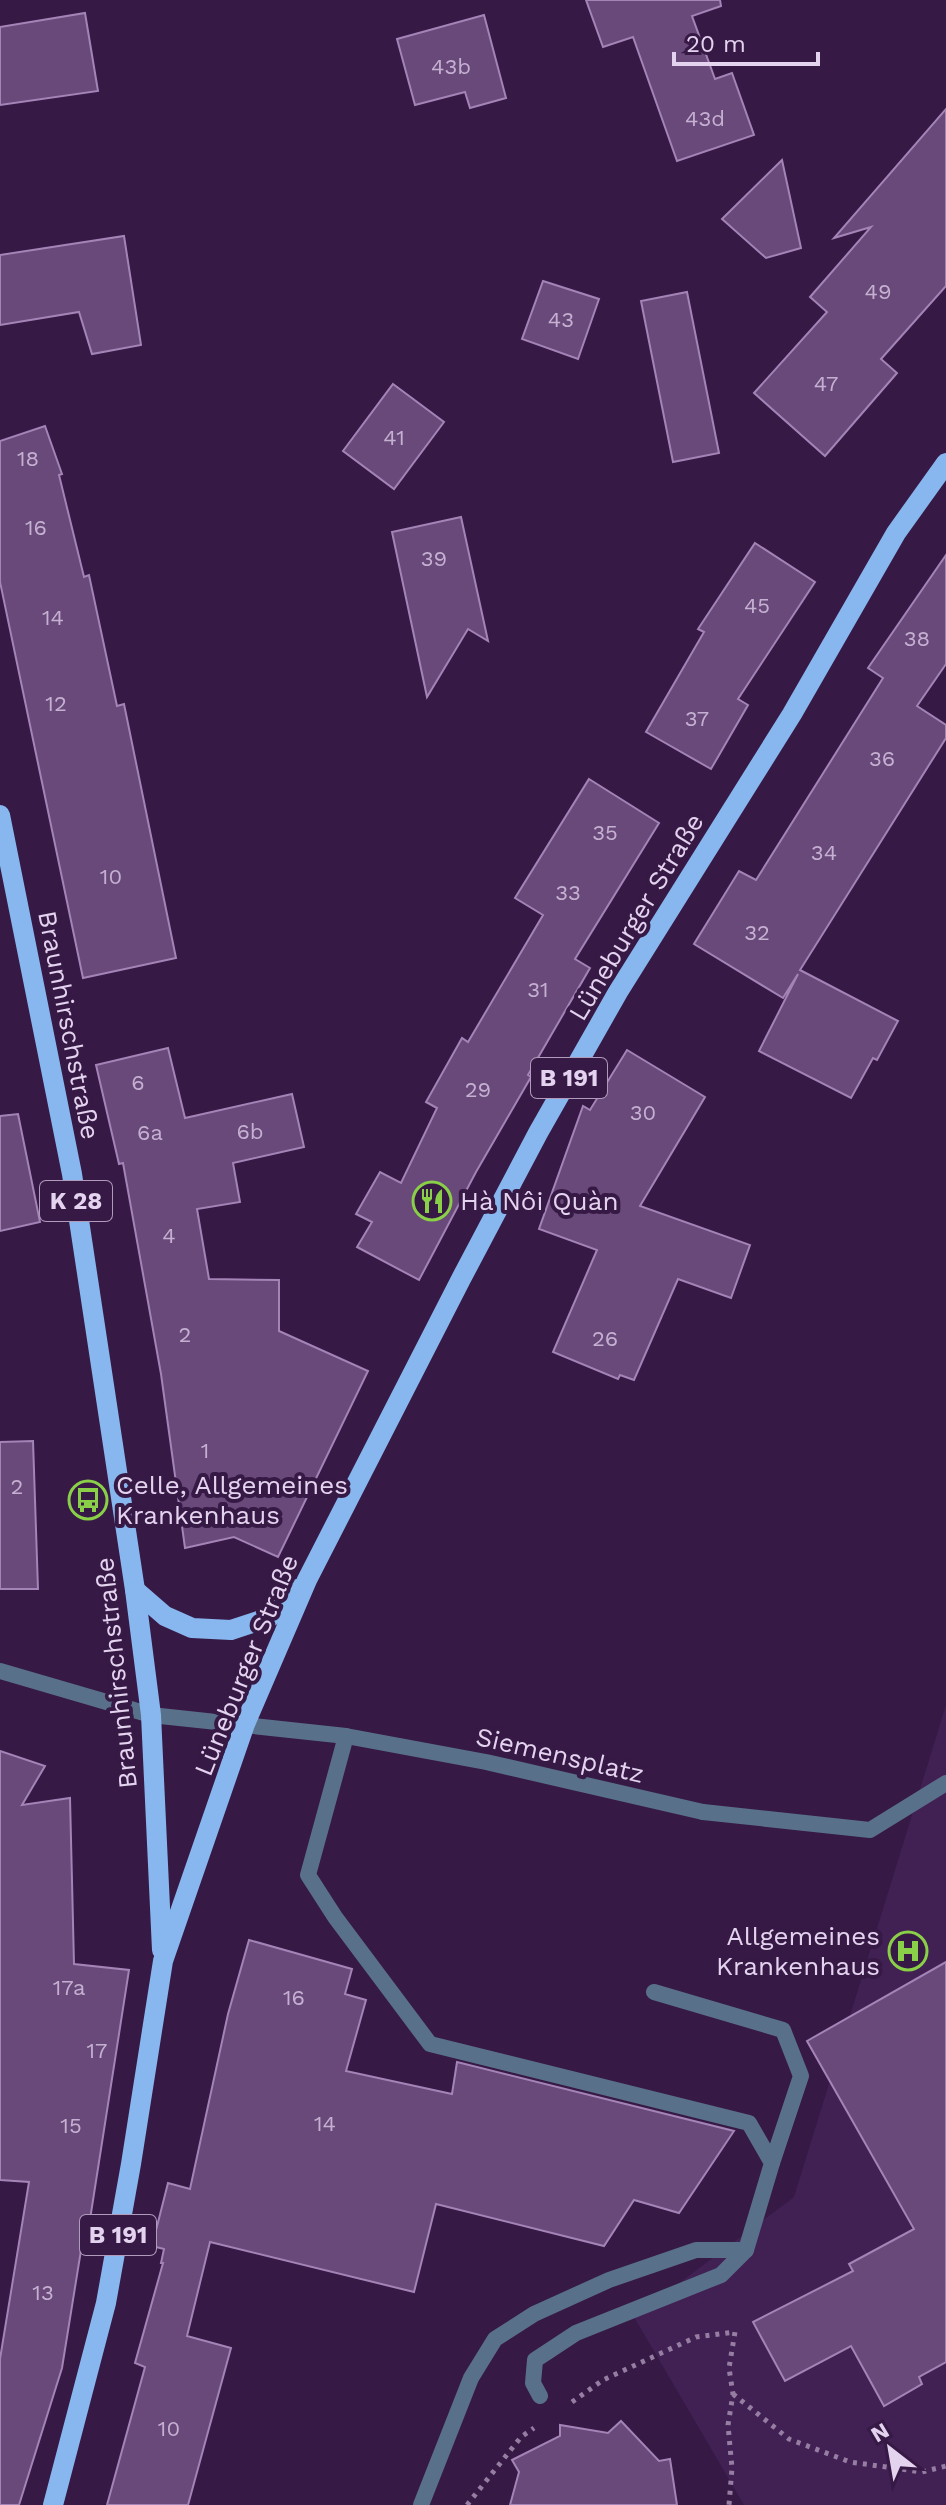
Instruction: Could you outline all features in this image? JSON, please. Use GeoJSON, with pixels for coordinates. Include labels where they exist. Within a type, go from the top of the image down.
{"type":"FeatureCollection","features":[{"type":"Feature","properties":{"kind":"main road","name":"Lüneburger Straße"},"geometry":{"type":"LineString","coordinates":[[53,2505],[106,2303],[163,1961],[245,1724],[307,1580],[454,1291],[610,1005],[792,714],[896,533],[946,463]]}},
{"type":"Feature","properties":{"kind":"main road","name":"Braunhirschstraße"},"geometry":{"type":"LineString","coordinates":[[0,815],[72,1174],[135,1590],[151,1715],[163,1961]]}},
{"type":"Feature","properties":{"kind":"main road"},"geometry":{"type":"LineString","coordinates":[[135,1590],[165,1616],[192,1628],[231,1630],[270,1617],[307,1580]]}},
{"type":"Feature","properties":{"kind":"street","name":"Siemensplatz"},"geometry":{"type":"LineString","coordinates":[[0,1671],[151,1715],[346,1736],[486,1762],[703,1812],[870,1830],[946,1783]]}},
{"type":"Feature","properties":{"kind":"street"},"geometry":{"type":"LineString","coordinates":[[346,1736],[308,1875],[335,1917],[430,2044],[749,2123],[772,2163]]}},
{"type":"Feature","properties":{"kind":"street"},"geometry":{"type":"LineString","coordinates":[[540,2396],[533,2383],[535,2360],[576,2333],[721,2275],[746,2250],[801,2076],[783,2030],[654,1992]]}},
{"type":"Feature","properties":{"kind":"street"},"geometry":{"type":"LineString","coordinates":[[421,2505],[471,2378],[495,2339],[534,2314],[609,2280],[696,2250],[746,2250]]}},
{"type":"Feature","properties":{"kind":"path"},"geometry":{"type":"LineString","coordinates":[[568,2405],[603,2380],[696,2337],[735,2332],[729,2368],[733,2394],[728,2425],[732,2468],[729,2505]]}},
{"type":"Feature","properties":{"kind":"path"},"geometry":{"type":"LineString","coordinates":[[733,2394],[789,2439],[850,2462],[922,2472],[946,2466]]}},
{"type":"Feature","properties":{"kind":"path"},"geometry":{"type":"LineString","coordinates":[[467,2505],[521,2437],[544,2421]]}},
{"type":"Feature","properties":{"kind":"shaded area","name":"Allgemeines Krankenhaus"},"geometry":{"type":"Polygon","coordinates":[[[946,1705],[946,2505],[744,2505],[634,2317],[794,2197],[946,1705]]]}},
{"type":"Feature","properties":{"kind":"building"},"geometry":{"type":"Polygon","coordinates":[[[586,0],[720,0],[721,6],[692,16],[715,79],[732,73],[754,135],[677,161],[633,37],[603,47],[586,0]]]}},
{"type":"Feature","properties":{"kind":"building"},"geometry":{"type":"Polygon","coordinates":[[[85,13],[98,91],[0,105],[0,27],[85,13]]]}},
{"type":"Feature","properties":{"kind":"building"},"geometry":{"type":"Polygon","coordinates":[[[484,15],[506,98],[470,108],[465,92],[415,105],[397,39],[484,15]]]}},
{"type":"Feature","properties":{"kind":"building"},"geometry":{"type":"Polygon","coordinates":[[[946,109],[946,286],[881,359],[897,373],[825,456],[754,393],[827,312],[810,297],[871,227],[834,238],[946,109]]]}},
{"type":"Feature","properties":{"kind":"building"},"geometry":{"type":"Polygon","coordinates":[[[782,160],[801,248],[766,258],[722,219],[782,160]]]}},
{"type":"Feature","properties":{"kind":"building"},"geometry":{"type":"Polygon","coordinates":[[[124,236],[141,345],[92,354],[79,312],[0,325],[0,255],[124,236]]]}},
{"type":"Feature","properties":{"kind":"building"},"geometry":{"type":"Polygon","coordinates":[[[543,281],[599,299],[578,359],[522,339],[543,281]]]}},
{"type":"Feature","properties":{"kind":"building"},"geometry":{"type":"Polygon","coordinates":[[[687,292],[719,453],[673,462],[641,301],[687,292]]]}},
{"type":"Feature","properties":{"kind":"building"},"geometry":{"type":"Polygon","coordinates":[[[393,384],[444,422],[394,489],[343,451],[393,384]]]}},
{"type":"Feature","properties":{"kind":"building"},"geometry":{"type":"Polygon","coordinates":[[[45,426],[62,474],[59,475],[84,577],[89,575],[117,706],[124,704],[176,958],[83,978],[0,582],[0,441],[45,426]]]}},
{"type":"Feature","properties":{"kind":"building"},"geometry":{"type":"Polygon","coordinates":[[[461,517],[488,641],[468,629],[427,697],[392,532],[461,517]]]}},
{"type":"Feature","properties":{"kind":"building"},"geometry":{"type":"Polygon","coordinates":[[[755,543],[815,582],[738,699],[748,705],[711,769],[646,732],[704,632],[698,629],[755,543]]]}},
{"type":"Feature","properties":{"kind":"building"},"geometry":{"type":"Polygon","coordinates":[[[946,555],[946,664],[917,706],[946,725],[946,738],[800,970],[898,1021],[851,1098],[759,1051],[798,974],[783,998],[694,944],[739,871],[756,880],[883,678],[868,668],[946,555]]]}},
{"type":"Feature","properties":{"kind":"building"},"geometry":{"type":"Polygon","coordinates":[[[589,779],[659,823],[575,959],[590,968],[528,1075],[531,1077],[419,1280],[357,1247],[372,1222],[356,1214],[380,1172],[401,1183],[437,1108],[426,1102],[462,1038],[468,1042],[543,915],[515,898],[589,779]]]}},
{"type":"Feature","properties":{"kind":"building"},"geometry":{"type":"Polygon","coordinates":[[[168,1048],[185,1118],[292,1094],[304,1147],[233,1163],[240,1202],[197,1209],[209,1279],[279,1280],[279,1331],[368,1371],[278,1557],[234,1537],[185,1548],[161,1374],[123,1163],[119,1164],[96,1065],[168,1048]]]}},
{"type":"Feature","properties":{"kind":"building"},"geometry":{"type":"Polygon","coordinates":[[[627,1050],[705,1097],[640,1206],[750,1245],[731,1298],[678,1279],[634,1380],[620,1375],[618,1379],[553,1352],[597,1250],[539,1229],[583,1106],[590,1110],[627,1050]]]}},
{"type":"Feature","properties":{"kind":"building"},"geometry":{"type":"Polygon","coordinates":[[[18,1114],[40,1222],[0,1231],[0,1116],[18,1114]]]}},
{"type":"Feature","properties":{"kind":"building"},"geometry":{"type":"Polygon","coordinates":[[[33,1441],[38,1589],[0,1589],[0,1442],[33,1441]]]}},
{"type":"Feature","properties":{"kind":"building"},"geometry":{"type":"Polygon","coordinates":[[[0,1751],[45,1766],[22,1805],[70,1798],[74,1964],[129,1970],[86,2245],[82,2244],[62,2368],[19,2505],[0,2505],[0,2359],[29,2182],[0,2180],[0,1751]]]}},
{"type":"Feature","properties":{"kind":"building"},"geometry":{"type":"Polygon","coordinates":[[[249,1940],[352,1969],[345,1994],[366,2000],[346,2071],[452,2094],[457,2062],[734,2131],[679,2213],[634,2200],[604,2246],[436,2204],[414,2292],[210,2242],[187,2336],[231,2348],[188,2505],[107,2505],[145,2367],[135,2363],[163,2263],[164,2249],[152,2246],[168,2183],[190,2189],[228,2014],[249,1940]]]}},
{"type":"Feature","properties":{"kind":"building"},"geometry":{"type":"Polygon","coordinates":[[[946,1962],[946,2362],[919,2377],[922,2384],[884,2406],[851,2346],[785,2381],[753,2322],[853,2271],[849,2264],[914,2229],[807,2041],[946,1962]]]}},
{"type":"Feature","properties":{"kind":"building"},"geometry":{"type":"Polygon","coordinates":[[[621,2421],[659,2461],[670,2459],[677,2505],[510,2505],[519,2472],[512,2460],[560,2436],[560,2425],[608,2433],[621,2421]]]}},
{"type":"Feature","properties":{"kind":"place","name":"Hà Nôi Quàn"},"geometry":{"type":"Point","coordinates":[432,1201]}},
{"type":"Feature","properties":{"kind":"place","name":"Celle, Allgemeines Krankenhaus"},"geometry":{"type":"Point","coordinates":[88,1500]}},
{"type":"Feature","properties":{"kind":"place","name":"Allgemeines Krankenhaus"},"geometry":{"type":"Point","coordinates":[908,1951]}}]}
